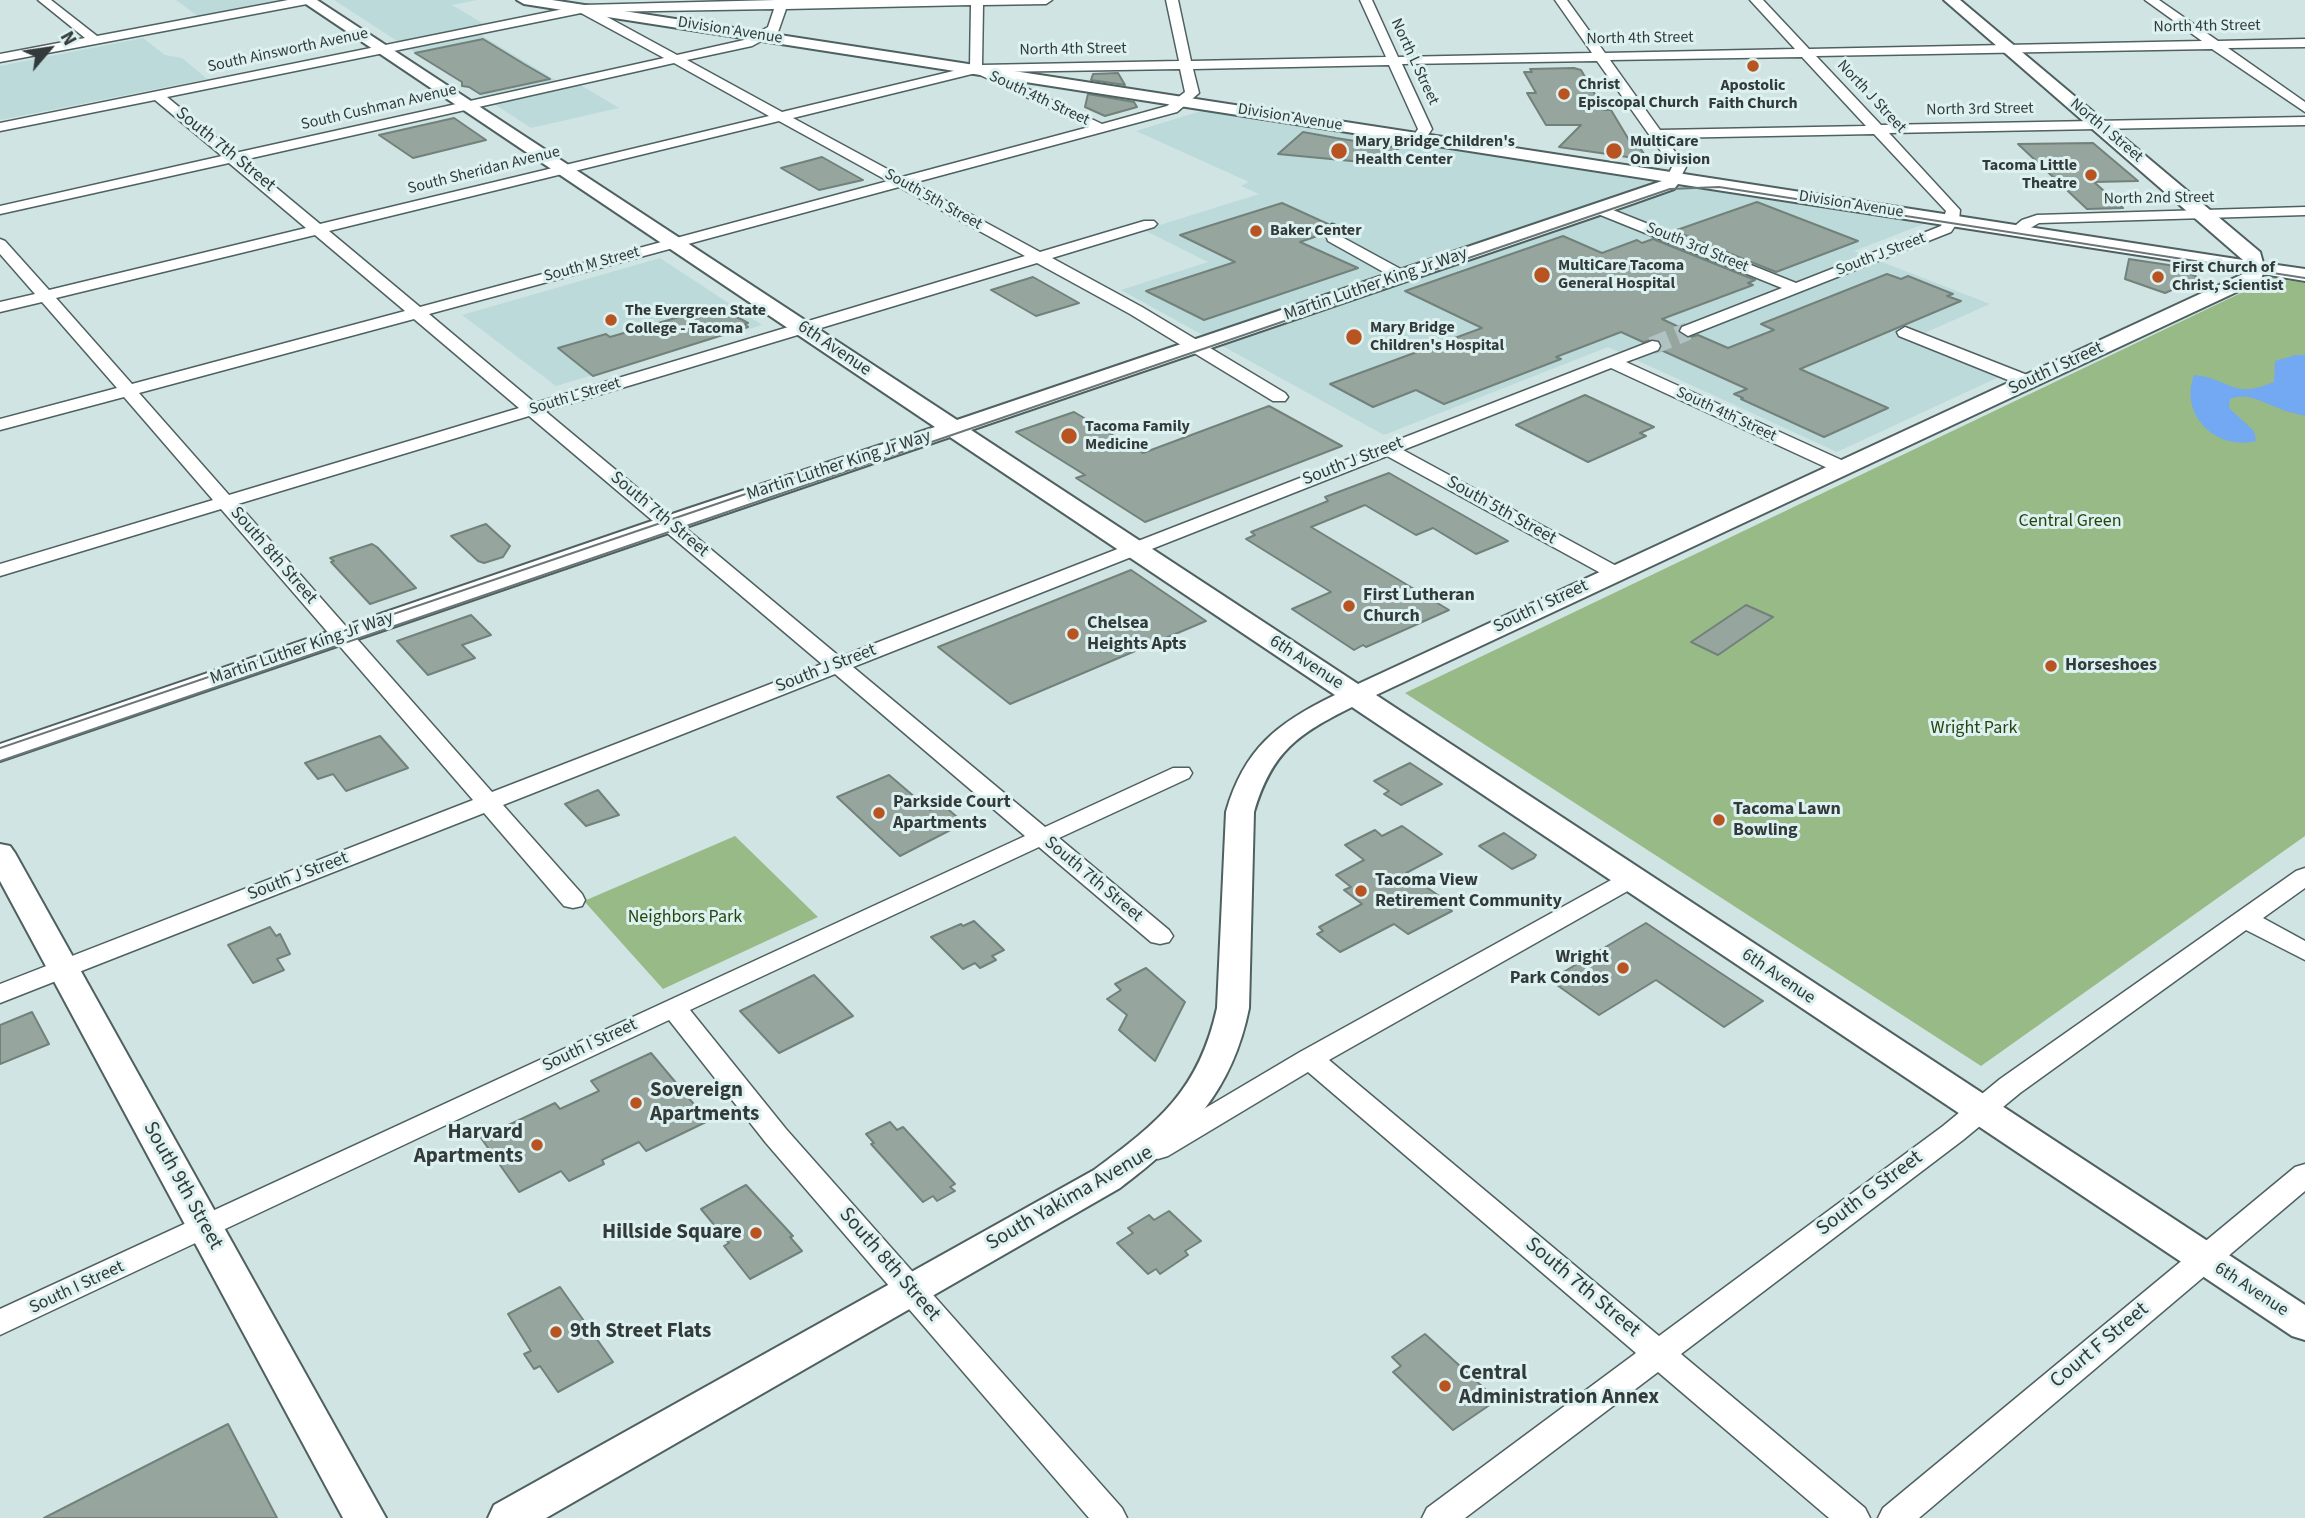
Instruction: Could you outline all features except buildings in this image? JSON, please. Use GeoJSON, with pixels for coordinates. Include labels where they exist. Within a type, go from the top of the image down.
{"type":"FeatureCollection","features":[{"type":"Feature","properties":{"kind":"main road","name":"6th Avenue"},"geometry":{"type":"LineString","coordinates":[[307,0],[2305,1325]]}},
{"type":"Feature","properties":{"kind":"main road","name":"Division Avenue"},"geometry":{"type":"LineString","coordinates":[[524,0],[585,5],[764,36],[2305,275]]}},
{"type":"Feature","properties":{"kind":"main road","name":"North I Street"},"geometry":{"type":"LineString","coordinates":[[1951,0],[2253,256],[2253,266]]}},
{"type":"Feature","properties":{"kind":"main road","name":"Martin Luther King Jr Way"},"geometry":{"type":"LineString","coordinates":[[0,753],[667,523],[952,429],[1668,185],[1674,177]]}},
{"type":"Feature","properties":{"kind":"main road","name":"South I Street"},"geometry":{"type":"LineString","coordinates":[[1107,1178],[1137,1157],[1177,1121],[1197,1098],[1223,1054],[1233,1008],[1240,812],[1249,781],[1265,754],[1284,733],[1301,721],[1355,695],[2253,277],[2253,266]]}},
{"type":"Feature","properties":{"kind":"main road","name":"South 9th Street"},"geometry":{"type":"LineString","coordinates":[[0,853],[365,1518]]}},
{"type":"Feature","properties":{"kind":"main road","name":"South Yakima Avenue"},"geometry":{"type":"LineString","coordinates":[[509,1518],[1107,1178]]}},
{"type":"Feature","properties":{"kind":"street"},"geometry":{"type":"LineString","coordinates":[[44,0],[94,40]]}},
{"type":"Feature","properties":{"kind":"street"},"geometry":{"type":"LineString","coordinates":[[0,58],[307,0]]}},
{"type":"Feature","properties":{"kind":"street","name":"South Ainsworth Avenue"},"geometry":{"type":"LineString","coordinates":[[0,127],[380,50],[585,5],[1046,0]]}},
{"type":"Feature","properties":{"kind":"street"},"geometry":{"type":"LineString","coordinates":[[1172,0],[1192,93],[1182,101]]}},
{"type":"Feature","properties":{"kind":"street","name":"North L Street"},"geometry":{"type":"LineString","coordinates":[[1366,0],[1426,130],[1419,138]]}},
{"type":"Feature","properties":{"kind":"street"},"geometry":{"type":"LineString","coordinates":[[1561,0],[1679,167],[1674,177]]}},
{"type":"Feature","properties":{"kind":"street","name":"North J Street"},"geometry":{"type":"LineString","coordinates":[[1756,0],[1953,210],[1952,220]]}},
{"type":"Feature","properties":{"kind":"street"},"geometry":{"type":"LineString","coordinates":[[2151,0],[2305,108]]}},
{"type":"Feature","properties":{"kind":"street"},"geometry":{"type":"LineString","coordinates":[[976,1],[976,69]]}},
{"type":"Feature","properties":{"kind":"street"},"geometry":{"type":"LineString","coordinates":[[764,36],[774,29],[781,3]]}},
{"type":"Feature","properties":{"kind":"street","name":"South 5th Street"},"geometry":{"type":"LineString","coordinates":[[585,5],[676,59],[1182,336],[1194,347],[1279,397]]}},
{"type":"Feature","properties":{"kind":"street","name":"South Cushman Avenue"},"geometry":{"type":"LineString","coordinates":[[0,210],[748,43],[764,36]]}},
{"type":"Feature","properties":{"kind":"street","name":"North 4th Street"},"geometry":{"type":"LineString","coordinates":[[976,69],[2305,43]]}},
{"type":"Feature","properties":{"kind":"street","name":"South Sheridan Avenue"},"geometry":{"type":"LineString","coordinates":[[0,307],[976,69]]}},
{"type":"Feature","properties":{"kind":"street","name":"South 4th Street"},"geometry":{"type":"LineString","coordinates":[[976,69],[1101,128]]}},
{"type":"Feature","properties":{"kind":"street","name":"South 7th Street"},"geometry":{"type":"LineString","coordinates":[[157,95],[535,409],[1160,936]]}},
{"type":"Feature","properties":{"kind":"street","name":"South M Street"},"geometry":{"type":"LineString","coordinates":[[0,425],[1172,109],[1182,101]]}},
{"type":"Feature","properties":{"kind":"street","name":"North 3rd Street"},"geometry":{"type":"LineString","coordinates":[[1656,134],[2305,121]]}},
{"type":"Feature","properties":{"kind":"street","name":"South 3rd Street"},"geometry":{"type":"LineString","coordinates":[[1598,209],[1796,288]]}},
{"type":"Feature","properties":{"kind":"street","name":"North 2nd Street"},"geometry":{"type":"LineString","coordinates":[[2018,230],[2037,219],[2305,211]]}},
{"type":"Feature","properties":{"kind":"street","name":"South J Street"},"geometry":{"type":"LineString","coordinates":[[1688,331],[1946,229],[1952,220]]}},
{"type":"Feature","properties":{"kind":"street","name":"South L Street"},"geometry":{"type":"LineString","coordinates":[[0,570],[1149,224]]}},
{"type":"Feature","properties":{"kind":"street"},"geometry":{"type":"LineString","coordinates":[[1332,229],[1334,238],[1402,276]]}},
{"type":"Feature","properties":{"kind":"street","name":"South 8th Street"},"geometry":{"type":"LineString","coordinates":[[0,244],[573,900]]}},
{"type":"Feature","properties":{"kind":"street"},"geometry":{"type":"LineString","coordinates":[[1905,332],[2029,382]]}},
{"type":"Feature","properties":{"kind":"street","name":"South J Street"},"geometry":{"type":"LineString","coordinates":[[0,994],[1652,346]]}},
{"type":"Feature","properties":{"kind":"street","name":"South 4th Street"},"geometry":{"type":"LineString","coordinates":[[1611,362],[1841,467]]}},
{"type":"Feature","properties":{"kind":"street","name":"South 5th Street"},"geometry":{"type":"LineString","coordinates":[[1387,449],[1615,573]]}},
{"type":"Feature","properties":{"kind":"street","name":"South I Street"},"geometry":{"type":"LineString","coordinates":[[0,1323],[673,1007],[1181,773]]}},
{"type":"Feature","properties":{"kind":"street","name":"South G Street"},"geometry":{"type":"LineString","coordinates":[[1438,1518],[1953,1133],[1979,1109],[2305,876]]}},
{"type":"Feature","properties":{"kind":"street","name":"South Yakima Avenue"},"geometry":{"type":"LineString","coordinates":[[1107,1178],[1310,1059],[1631,879]]}},
{"type":"Feature","properties":{"kind":"street"},"geometry":{"type":"LineString","coordinates":[[2245,919],[2305,952]]}},
{"type":"Feature","properties":{"kind":"street","name":"South 8th Street"},"geometry":{"type":"LineString","coordinates":[[673,1007],[776,1136],[1110,1518]]}},
{"type":"Feature","properties":{"kind":"street","name":"South 7th Street"},"geometry":{"type":"LineString","coordinates":[[1310,1059],[1853,1518]]}},
{"type":"Feature","properties":{"kind":"street","name":"Court F Street"},"geometry":{"type":"LineString","coordinates":[[1895,1518],[2305,1175]]}},
{"type":"Feature","properties":{"kind":"shaded area"},"geometry":{"type":"Polygon","coordinates":[[[176,0],[307,0],[203,20],[176,0]]]}},
{"type":"Feature","properties":{"kind":"shaded area"},"geometry":{"type":"Polygon","coordinates":[[[334,0],[477,0],[452,5],[496,31],[481,35],[557,81],[569,78],[619,108],[531,128],[334,0]]]}},
{"type":"Feature","properties":{"kind":"shaded area"},"geometry":{"type":"Polygon","coordinates":[[[143,38],[165,55],[182,58],[207,79],[0,120],[0,66],[143,38]]]}},
{"type":"Feature","properties":{"kind":"shaded area","name":"MultiCare Tacoma General Hospital"},"geometry":{"type":"Polygon","coordinates":[[[1201,111],[1924,224],[1854,251],[1990,304],[1909,340],[1999,377],[1837,452],[1608,347],[1384,435],[1121,290],[1208,262],[1144,230],[1259,194],[1241,186],[1249,182],[1136,131],[1201,111]]]}},
{"type":"Feature","properties":{"kind":"shaded area","name":"The Evergreen State College - Tacoma"},"geometry":{"type":"Polygon","coordinates":[[[660,258],[762,325],[556,386],[462,315],[660,258]]]}},
{"type":"Feature","properties":{"kind":"green space","name":"Wright Park"},"geometry":{"type":"Polygon","coordinates":[[[2272,278],[2305,283],[2305,836],[1981,1066],[1405,693],[2272,278]]]}},
{"type":"Feature","properties":{"kind":"green space","name":"Neighbors Park"},"geometry":{"type":"Polygon","coordinates":[[[735,836],[818,917],[663,989],[584,901],[735,836]]]}},
{"type":"Feature","properties":{"kind":"water"},"geometry":{"type":"Polygon","coordinates":[[[2305,355],[2305,416],[2249,397],[2230,399],[2229,408],[2254,431],[2256,441],[2241,443],[2227,441],[2215,435],[2204,427],[2196,416],[2191,390],[2194,375],[2240,389],[2260,387],[2274,382],[2275,361],[2305,355]]]}},
{"type":"Feature","properties":{"kind":"tunnel"},"geometry":{"type":"LineString","coordinates":[[1652,346],[1688,331]]}},
{"type":"Feature","properties":{"kind":"tram line"},"geometry":{"type":"LineString","coordinates":[[0,761],[1670,189],[1719,187],[2305,278]]}},
{"type":"Feature","properties":{"kind":"tram line"},"geometry":{"type":"LineString","coordinates":[[0,748],[869,452]]}},
{"type":"Feature","properties":{"kind":"place","name":"Apostolic Faith Church"},"geometry":{"type":"Point","coordinates":[1753,66]}},
{"type":"Feature","properties":{"kind":"place","name":"Christ Episcopal Church"},"geometry":{"type":"Point","coordinates":[1564,94]}},
{"type":"Feature","properties":{"kind":"place","name":"Mary Bridge Children's Health Center"},"geometry":{"type":"Point","coordinates":[1339,151]}},
{"type":"Feature","properties":{"kind":"place","name":"MultiCare On Division"},"geometry":{"type":"Point","coordinates":[1614,151]}},
{"type":"Feature","properties":{"kind":"place","name":"Tacoma Little Theatre"},"geometry":{"type":"Point","coordinates":[2091,175]}},
{"type":"Feature","properties":{"kind":"place","name":"Baker Center"},"geometry":{"type":"Point","coordinates":[1256,231]}},
{"type":"Feature","properties":{"kind":"place","name":"MultiCare Tacoma General Hospital"},"geometry":{"type":"Point","coordinates":[1542,275]}},
{"type":"Feature","properties":{"kind":"place","name":"First Church of Christ, Scientist"},"geometry":{"type":"Point","coordinates":[2158,277]}},
{"type":"Feature","properties":{"kind":"place","name":"The Evergreen State College - Tacoma"},"geometry":{"type":"Point","coordinates":[611,320]}},
{"type":"Feature","properties":{"kind":"place","name":"Mary Bridge Children's Hospital"},"geometry":{"type":"Point","coordinates":[1354,337]}},
{"type":"Feature","properties":{"kind":"place","name":"Tacoma Family Medicine"},"geometry":{"type":"Point","coordinates":[1069,436]}},
{"type":"Feature","properties":{"kind":"place","name":"First Lutheran Church"},"geometry":{"type":"Point","coordinates":[1349,606]}},
{"type":"Feature","properties":{"kind":"place","name":"Chelsea Heights Apts"},"geometry":{"type":"Point","coordinates":[1073,634]}},
{"type":"Feature","properties":{"kind":"place","name":"Horseshoes"},"geometry":{"type":"Point","coordinates":[2051,666]}},
{"type":"Feature","properties":{"kind":"place","name":"Parkside Court Apartments"},"geometry":{"type":"Point","coordinates":[879,813]}},
{"type":"Feature","properties":{"kind":"place","name":"Tacoma Lawn Bowling"},"geometry":{"type":"Point","coordinates":[1719,820]}},
{"type":"Feature","properties":{"kind":"place","name":"Tacoma View Retirement Community"},"geometry":{"type":"Point","coordinates":[1361,891]}},
{"type":"Feature","properties":{"kind":"place","name":"Wright Park Condos"},"geometry":{"type":"Point","coordinates":[1623,968]}},
{"type":"Feature","properties":{"kind":"place","name":"Sovereign Apartments"},"geometry":{"type":"Point","coordinates":[636,1103]}},
{"type":"Feature","properties":{"kind":"place","name":"Harvard Apartments"},"geometry":{"type":"Point","coordinates":[537,1145]}},
{"type":"Feature","properties":{"kind":"place","name":"Hillside Square"},"geometry":{"type":"Point","coordinates":[756,1233]}},
{"type":"Feature","properties":{"kind":"place","name":"9th Street Flats"},"geometry":{"type":"Point","coordinates":[556,1332]}},
{"type":"Feature","properties":{"kind":"place","name":"Central Administration Annex"},"geometry":{"type":"Point","coordinates":[1445,1386]}},
{"type":"Feature","properties":{"kind":"park label","name":"Central Green"},"geometry":{"type":"Point","coordinates":[2070,522]}}]}
